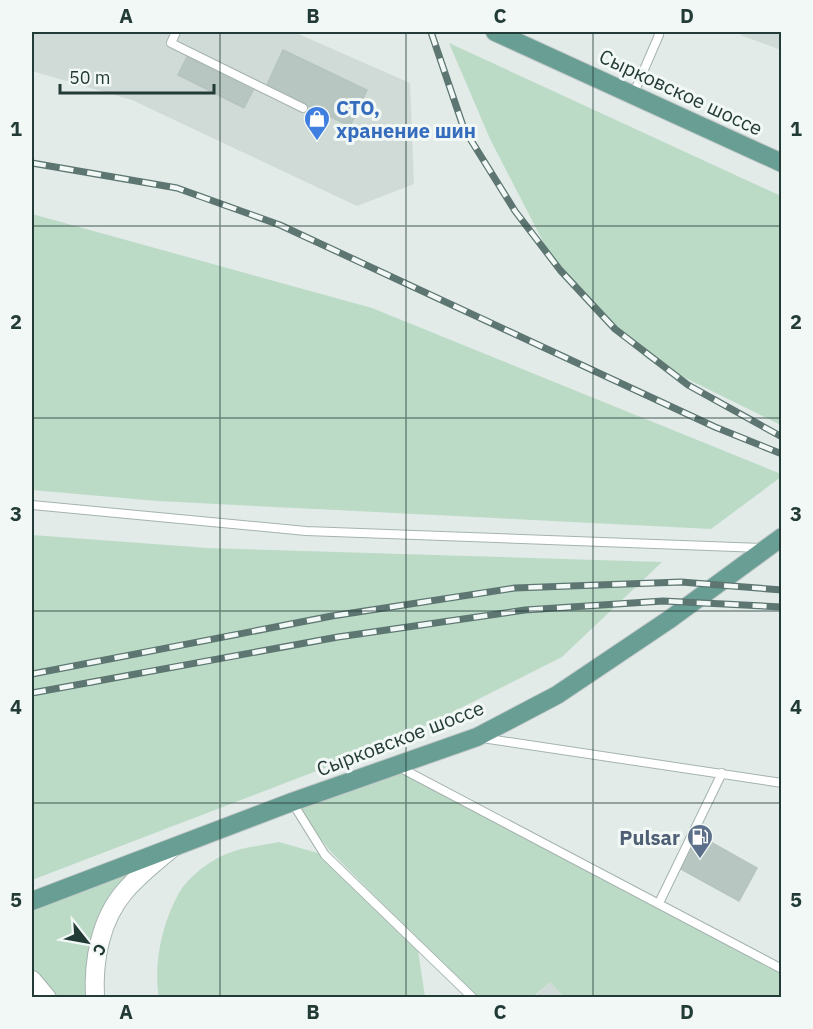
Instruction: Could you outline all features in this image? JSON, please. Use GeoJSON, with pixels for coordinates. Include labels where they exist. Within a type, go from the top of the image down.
{"type":"FeatureCollection","features":[{"type":"Feature","properties":{"kind":"main road","name":"Сырковское шоссе"},"geometry":{"type":"LineString","coordinates":[[495,32],[782,164]]}},
{"type":"Feature","properties":{"kind":"main road","name":"Сырковское шоссе"},"geometry":{"type":"LineString","coordinates":[[32,901],[291,802],[477,737],[557,695],[670,619],[782,537]]}},
{"type":"Feature","properties":{"kind":"street"},"geometry":{"type":"LineString","coordinates":[[96,998],[94,971],[98,950],[102,933],[113,910],[124,892],[172,848]]}},
{"type":"Feature","properties":{"kind":"street"},"geometry":{"type":"LineString","coordinates":[[32,980],[47,998]]}},
{"type":"Feature","properties":{"kind":"lane"},"geometry":{"type":"LineString","coordinates":[[176,32],[171,43],[303,108]]}},
{"type":"Feature","properties":{"kind":"lane"},"geometry":{"type":"LineString","coordinates":[[633,95],[659,35],[658,32]]}},
{"type":"Feature","properties":{"kind":"lane"},"geometry":{"type":"LineString","coordinates":[[32,505],[306,531],[766,548]]}},
{"type":"Feature","properties":{"kind":"lane"},"geometry":{"type":"LineString","coordinates":[[477,737],[782,783]]}},
{"type":"Feature","properties":{"kind":"lane"},"geometry":{"type":"LineString","coordinates":[[396,766],[782,969]]}},
{"type":"Feature","properties":{"kind":"lane"},"geometry":{"type":"LineString","coordinates":[[659,903],[722,773]]}},
{"type":"Feature","properties":{"kind":"lane"},"geometry":{"type":"LineString","coordinates":[[291,802],[325,855],[473,998]]}},
{"type":"Feature","properties":{"kind":"shaded area","name":"СТО, хранение шин"},"geometry":{"type":"Polygon","coordinates":[[[32,32],[294,32],[410,83],[414,184],[357,206],[132,100],[32,71],[32,32]]]}},
{"type":"Feature","properties":{"kind":"shaded area"},"geometry":{"type":"Polygon","coordinates":[[[737,32],[781,32],[781,50],[743,36],[737,32]]]}},
{"type":"Feature","properties":{"kind":"shaded area"},"geometry":{"type":"Polygon","coordinates":[[[550,982],[564,997],[533,998],[550,982]]]}},
{"type":"Feature","properties":{"kind":"green space"},"geometry":{"type":"Polygon","coordinates":[[[449,43],[781,196],[781,425],[647,359],[592,306],[552,259],[490,139],[449,43]]]}},
{"type":"Feature","properties":{"kind":"green space"},"geometry":{"type":"Polygon","coordinates":[[[32,214],[372,308],[781,474],[781,477],[711,529],[157,501],[32,490],[32,214]]]}},
{"type":"Feature","properties":{"kind":"green space"},"geometry":{"type":"Polygon","coordinates":[[[32,535],[208,548],[662,562],[562,657],[395,741],[32,880],[32,535]]]}},
{"type":"Feature","properties":{"kind":"green space"},"geometry":{"type":"Polygon","coordinates":[[[396,766],[781,969],[781,997],[564,997],[550,982],[533,997],[475,997],[331,852],[292,802],[396,766]]]}},
{"type":"Feature","properties":{"kind":"green space"},"geometry":{"type":"Polygon","coordinates":[[[279,842],[325,855],[417,944],[425,997],[159,998],[157,971],[160,944],[168,917],[182,888],[200,869],[223,855],[279,842]]]}},
{"type":"Feature","properties":{"kind":"green space"},"geometry":{"type":"Polygon","coordinates":[[[172,848],[113,910],[95,997],[47,997],[32,980],[32,901],[172,848]]]}},
{"type":"Feature","properties":{"kind":"building"},"geometry":{"type":"Polygon","coordinates":[[[283,50],[367,90],[350,126],[266,87],[283,50]]]}},
{"type":"Feature","properties":{"kind":"building"},"geometry":{"type":"Polygon","coordinates":[[[187,57],[253,90],[244,108],[178,75],[187,57]]]}},
{"type":"Feature","properties":{"kind":"building"},"geometry":{"type":"Polygon","coordinates":[[[698,835],[757,868],[739,901],[679,868],[698,835]]]}},
{"type":"Feature","properties":{"kind":"railway"},"geometry":{"type":"LineString","coordinates":[[431,32],[464,129],[515,211],[560,270],[615,329],[688,385],[782,437]]}},
{"type":"Feature","properties":{"kind":"railway"},"geometry":{"type":"LineString","coordinates":[[32,163],[177,188],[280,225],[715,427],[782,454]]}},
{"type":"Feature","properties":{"kind":"railway"},"geometry":{"type":"LineString","coordinates":[[32,674],[332,616],[515,588],[681,582],[782,590]]}},
{"type":"Feature","properties":{"kind":"railway"},"geometry":{"type":"LineString","coordinates":[[32,693],[338,637],[525,610],[663,601],[782,607]]}},
{"type":"Feature","properties":{"kind":"place","name":"СТО, хранение шин"},"geometry":{"type":"Point","coordinates":[317,142]}},
{"type":"Feature","properties":{"kind":"place","name":"Pulsar"},"geometry":{"type":"Point","coordinates":[700,860]}}]}
